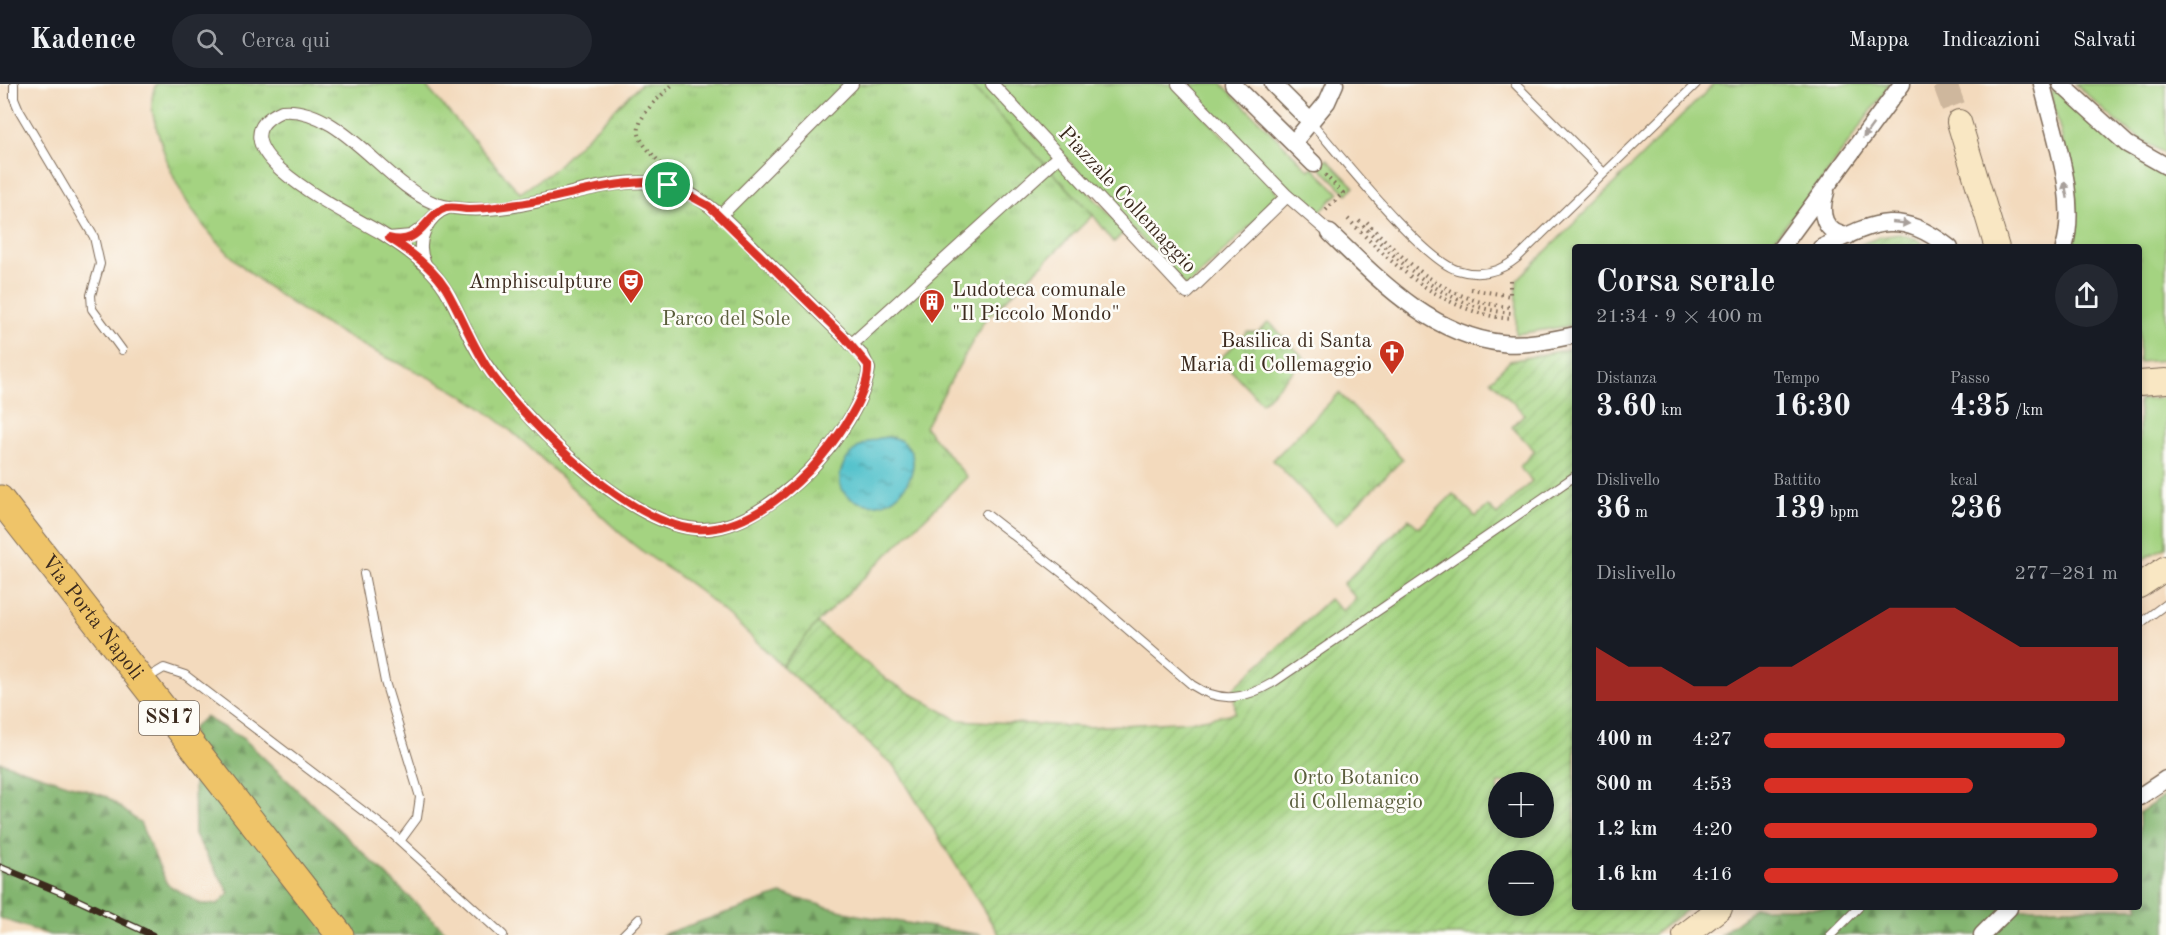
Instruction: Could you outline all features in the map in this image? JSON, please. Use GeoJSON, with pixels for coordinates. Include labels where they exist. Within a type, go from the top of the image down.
{"type":"FeatureCollection","features":[{"type":"Feature","properties":{"kind":"main road"},"geometry":{"type":"LineString","coordinates":[[1959,122],[1996,244]]}},
{"type":"Feature","properties":{"kind":"main road"},"geometry":{"type":"LineString","coordinates":[[2142,383],[2166,381]]}},
{"type":"Feature","properties":{"kind":"main road","name":"Via Porta Napoli"},"geometry":{"type":"LineString","coordinates":[[0,499],[340,935]]}},
{"type":"Feature","properties":{"kind":"main road"},"geometry":{"type":"LineString","coordinates":[[2142,584],[2166,568]]}},
{"type":"Feature","properties":{"kind":"main road"},"geometry":{"type":"LineString","coordinates":[[1684,935],[1717,910]]}},
{"type":"Feature","properties":{"kind":"street"},"geometry":{"type":"LineString","coordinates":[[720,216],[852,84]]}},
{"type":"Feature","properties":{"kind":"street","name":"Piazzale Collemaggio"},"geometry":{"type":"LineString","coordinates":[[992,84],[1187,293],[1287,196]]}},
{"type":"Feature","properties":{"kind":"street"},"geometry":{"type":"LineString","coordinates":[[1178,84],[1287,196],[1408,303],[1449,327],[1485,340],[1510,344],[1572,335]]}},
{"type":"Feature","properties":{"kind":"street"},"geometry":{"type":"LineString","coordinates":[[1233,84],[1314,164]]}},
{"type":"Feature","properties":{"kind":"street"},"geometry":{"type":"LineString","coordinates":[[1273,84],[1311,122]]}},
{"type":"Feature","properties":{"kind":"street"},"geometry":{"type":"LineString","coordinates":[[1293,143],[1327,102],[1335,84]]}},
{"type":"Feature","properties":{"kind":"street"},"geometry":{"type":"LineString","coordinates":[[1784,244],[1902,84]]}},
{"type":"Feature","properties":{"kind":"street"},"geometry":{"type":"LineString","coordinates":[[2042,84],[2067,192],[2069,225],[2065,244]]}},
{"type":"Feature","properties":{"kind":"street"},"geometry":{"type":"LineString","coordinates":[[2061,84],[2127,144],[2166,166]]}},
{"type":"Feature","properties":{"kind":"street"},"geometry":{"type":"LineString","coordinates":[[282,111],[300,112],[359,145],[405,185],[431,201],[450,207],[467,209],[522,204],[611,184],[646,182],[668,185],[697,198],[720,216],[851,345],[868,365],[866,383],[849,418],[812,467],[789,490],[743,519],[718,527],[684,527],[653,517],[627,502],[581,466],[534,422],[490,371],[466,331],[446,290],[426,266],[389,238],[302,186],[269,160],[261,142],[261,133],[270,119],[282,111]]}},
{"type":"Feature","properties":{"kind":"street"},"geometry":{"type":"LineString","coordinates":[[851,345],[1059,156]]}},
{"type":"Feature","properties":{"kind":"street"},"geometry":{"type":"LineString","coordinates":[[1832,181],[1823,202],[1823,220],[1833,231],[1848,236]]}},
{"type":"Feature","properties":{"kind":"street"},"geometry":{"type":"LineString","coordinates":[[426,266],[421,246],[435,211],[431,201]]}},
{"type":"Feature","properties":{"kind":"street"},"geometry":{"type":"LineString","coordinates":[[389,238],[414,235],[450,207]]}},
{"type":"Feature","properties":{"kind":"street"},"geometry":{"type":"LineString","coordinates":[[1830,244],[1879,225],[1902,222],[1926,231],[1944,244]]}},
{"type":"Feature","properties":{"kind":"street"},"geometry":{"type":"LineString","coordinates":[[2142,795],[2166,779]]}},
{"type":"Feature","properties":{"kind":"street"},"geometry":{"type":"LineString","coordinates":[[1982,935],[2007,910]]}},
{"type":"Feature","properties":{"kind":"lane"},"geometry":{"type":"LineString","coordinates":[[14,84],[14,98],[19,110],[97,242],[100,264],[92,290],[92,309],[122,350]]}},
{"type":"Feature","properties":{"kind":"lane"},"geometry":{"type":"LineString","coordinates":[[1515,84],[1604,173]]}},
{"type":"Feature","properties":{"kind":"lane"},"geometry":{"type":"LineString","coordinates":[[1311,122],[1416,240],[1442,263],[1465,272],[1492,272],[1510,264],[1696,84]]}},
{"type":"Feature","properties":{"kind":"lane"},"geometry":{"type":"LineString","coordinates":[[986,514],[1066,576],[1192,685],[1214,696],[1232,699],[1245,697],[1274,682],[1572,478]]}},
{"type":"Feature","properties":{"kind":"lane"},"geometry":{"type":"LineString","coordinates":[[364,574],[384,682],[420,797],[417,818],[400,841]]}},
{"type":"Feature","properties":{"kind":"lane"},"geometry":{"type":"LineString","coordinates":[[2142,622],[2166,604]]}},
{"type":"Feature","properties":{"kind":"lane"},"geometry":{"type":"LineString","coordinates":[[141,682],[164,668],[185,675],[400,841],[503,935]]}},
{"type":"Feature","properties":{"kind":"lane"},"geometry":{"type":"LineString","coordinates":[[1831,935],[1856,910]]}},
{"type":"Feature","properties":{"kind":"lane"},"geometry":{"type":"LineString","coordinates":[[623,935],[639,919]]}},
{"type":"Feature","properties":{"kind":"path"},"geometry":{"type":"LineString","coordinates":[[668,185],[663,167],[641,141],[638,128],[647,111],[673,84]]}},
{"type":"Feature","properties":{"kind":"path"},"geometry":{"type":"LineString","coordinates":[[1314,164],[1343,193],[1326,210]]}},
{"type":"Feature","properties":{"kind":"path"},"geometry":{"type":"LineString","coordinates":[[1348,219],[1391,260],[1439,294],[1480,308],[1512,313]]}},
{"type":"Feature","properties":{"kind":"path"},"geometry":{"type":"LineString","coordinates":[[1341,220],[1387,264],[1439,294],[1483,315],[1513,319]]}},
{"type":"Feature","properties":{"kind":"path"},"geometry":{"type":"LineString","coordinates":[[1359,221],[1408,270],[1439,294],[1457,312],[1492,322]]}},
{"type":"Feature","properties":{"kind":"path"},"geometry":{"type":"LineString","coordinates":[[1501,324],[1512,325]]}},
{"type":"Feature","properties":{"kind":"green space","name":"Parco del Sole"},"geometry":{"type":"Polygon","coordinates":[[[156,84],[424,84],[520,193],[552,171],[641,84],[969,84],[1093,215],[984,321],[925,427],[967,477],[817,623],[782,666],[690,583],[628,540],[537,454],[480,407],[439,383],[336,331],[305,312],[245,268],[218,243],[195,215],[177,184],[163,149],[152,108],[156,84]]]}},
{"type":"Feature","properties":{"kind":"green space"},"geometry":{"type":"Polygon","coordinates":[[[969,84],[987,84],[1125,231],[1114,242],[1093,215],[969,84]]]}},
{"type":"Feature","properties":{"kind":"green space"},"geometry":{"type":"Polygon","coordinates":[[[997,84],[1173,84],[1281,196],[1187,287],[997,84]]]}},
{"type":"Feature","properties":{"kind":"green space"},"geometry":{"type":"Polygon","coordinates":[[[1183,84],[1222,84],[1309,170],[1312,167],[1339,193],[1320,211],[1289,193],[1183,84]]]}},
{"type":"Feature","properties":{"kind":"green space"},"geometry":{"type":"Polygon","coordinates":[[[1714,84],[1890,84],[1823,179],[1770,244],[1572,244],[1572,325],[1516,334],[1517,280],[1714,84]]]}},
{"type":"Feature","properties":{"kind":"green space"},"geometry":{"type":"Polygon","coordinates":[[[2075,84],[2166,84],[2166,155],[2124,128],[2075,84]]]}},
{"type":"Feature","properties":{"kind":"green space"},"geometry":{"type":"Polygon","coordinates":[[[2054,89],[2135,156],[2166,175],[2166,360],[2142,362],[2142,244],[2074,244],[2076,230],[2074,192],[2051,94],[2054,89]]]}},
{"type":"Feature","properties":{"kind":"green space"},"geometry":{"type":"Polygon","coordinates":[[[1327,159],[1354,187],[1347,194],[1319,166],[1327,159]]]}},
{"type":"Feature","properties":{"kind":"green space"},"geometry":{"type":"Polygon","coordinates":[[[1899,234],[1924,244],[1862,244],[1880,237],[1899,234]]]}},
{"type":"Feature","properties":{"kind":"green space"},"geometry":{"type":"Polygon","coordinates":[[[1269,322],[1305,359],[1262,403],[1220,359],[1247,332],[1258,332],[1269,322]]]}},
{"type":"Feature","properties":{"kind":"green space","name":"Orto Botanico di Collemaggio"},"geometry":{"type":"Polygon","coordinates":[[[1572,349],[1572,910],[1685,910],[1653,935],[999,935],[896,768],[782,666],[817,623],[887,680],[958,720],[1087,727],[1193,721],[1235,713],[1234,688],[1329,599],[1343,611],[1356,598],[1343,584],[1409,519],[1419,528],[1453,494],[1476,517],[1488,506],[1497,515],[1532,481],[1519,467],[1535,451],[1512,427],[1524,414],[1491,380],[1510,361],[1572,349]]]}},
{"type":"Feature","properties":{"kind":"green space"},"geometry":{"type":"Polygon","coordinates":[[[1339,393],[1403,459],[1336,525],[1273,460],[1339,393]]]}},
{"type":"Feature","properties":{"kind":"green space"},"geometry":{"type":"Polygon","coordinates":[[[2166,398],[2166,547],[2142,559],[2142,400],[2166,398]]]}},
{"type":"Feature","properties":{"kind":"green space"},"geometry":{"type":"Polygon","coordinates":[[[205,717],[244,739],[449,935],[50,935],[0,918],[0,762],[107,797],[140,823],[167,884],[200,904],[218,904],[229,893],[195,835],[193,728],[205,717]]]}},
{"type":"Feature","properties":{"kind":"green space"},"geometry":{"type":"Polygon","coordinates":[[[2166,795],[2166,935],[1720,935],[1752,910],[2142,910],[2142,811],[2166,795]]]}},
{"type":"Feature","properties":{"kind":"green space"},"geometry":{"type":"Polygon","coordinates":[[[781,894],[857,915],[982,935],[661,935],[781,894]]]}},
{"type":"Feature","properties":{"kind":"water"},"geometry":{"type":"Polygon","coordinates":[[[888,437],[902,442],[910,451],[913,462],[911,475],[895,497],[882,503],[867,504],[852,499],[843,490],[840,480],[842,468],[848,457],[859,447],[872,440],[888,437]]]}},
{"type":"Feature","properties":{"kind":"tunnel"},"geometry":{"type":"LineString","coordinates":[[1945,84],[1959,122]]}},
{"type":"Feature","properties":{"kind":"railway"},"geometry":{"type":"LineString","coordinates":[[0,867],[67,895],[152,935]]}},
{"type":"Feature","properties":{"kind":"place","name":"Amphisculpture"},"geometry":{"type":"Point","coordinates":[631,305]}},
{"type":"Feature","properties":{"kind":"place","name":"Ludoteca comunale \"Il Piccolo Mondo\""},"geometry":{"type":"Point","coordinates":[932,325]}},
{"type":"Feature","properties":{"kind":"place","name":"Basilica di Santa Maria di Collemaggio"},"geometry":{"type":"Point","coordinates":[1392,376]}},
{"type":"Feature","properties":{"kind":"route"},"geometry":{"type":"LineString","coordinates":[[646,182],[668,185],[684,191],[709,206],[863,356],[869,369],[860,398],[849,418],[801,479],[789,490],[743,519],[731,524],[703,529],[662,521],[627,502],[555,442],[519,407],[490,371],[478,354],[446,290],[437,277],[389,238],[403,238],[420,232],[440,210],[450,207],[467,209],[522,204],[611,184],[646,182]]}}]}
